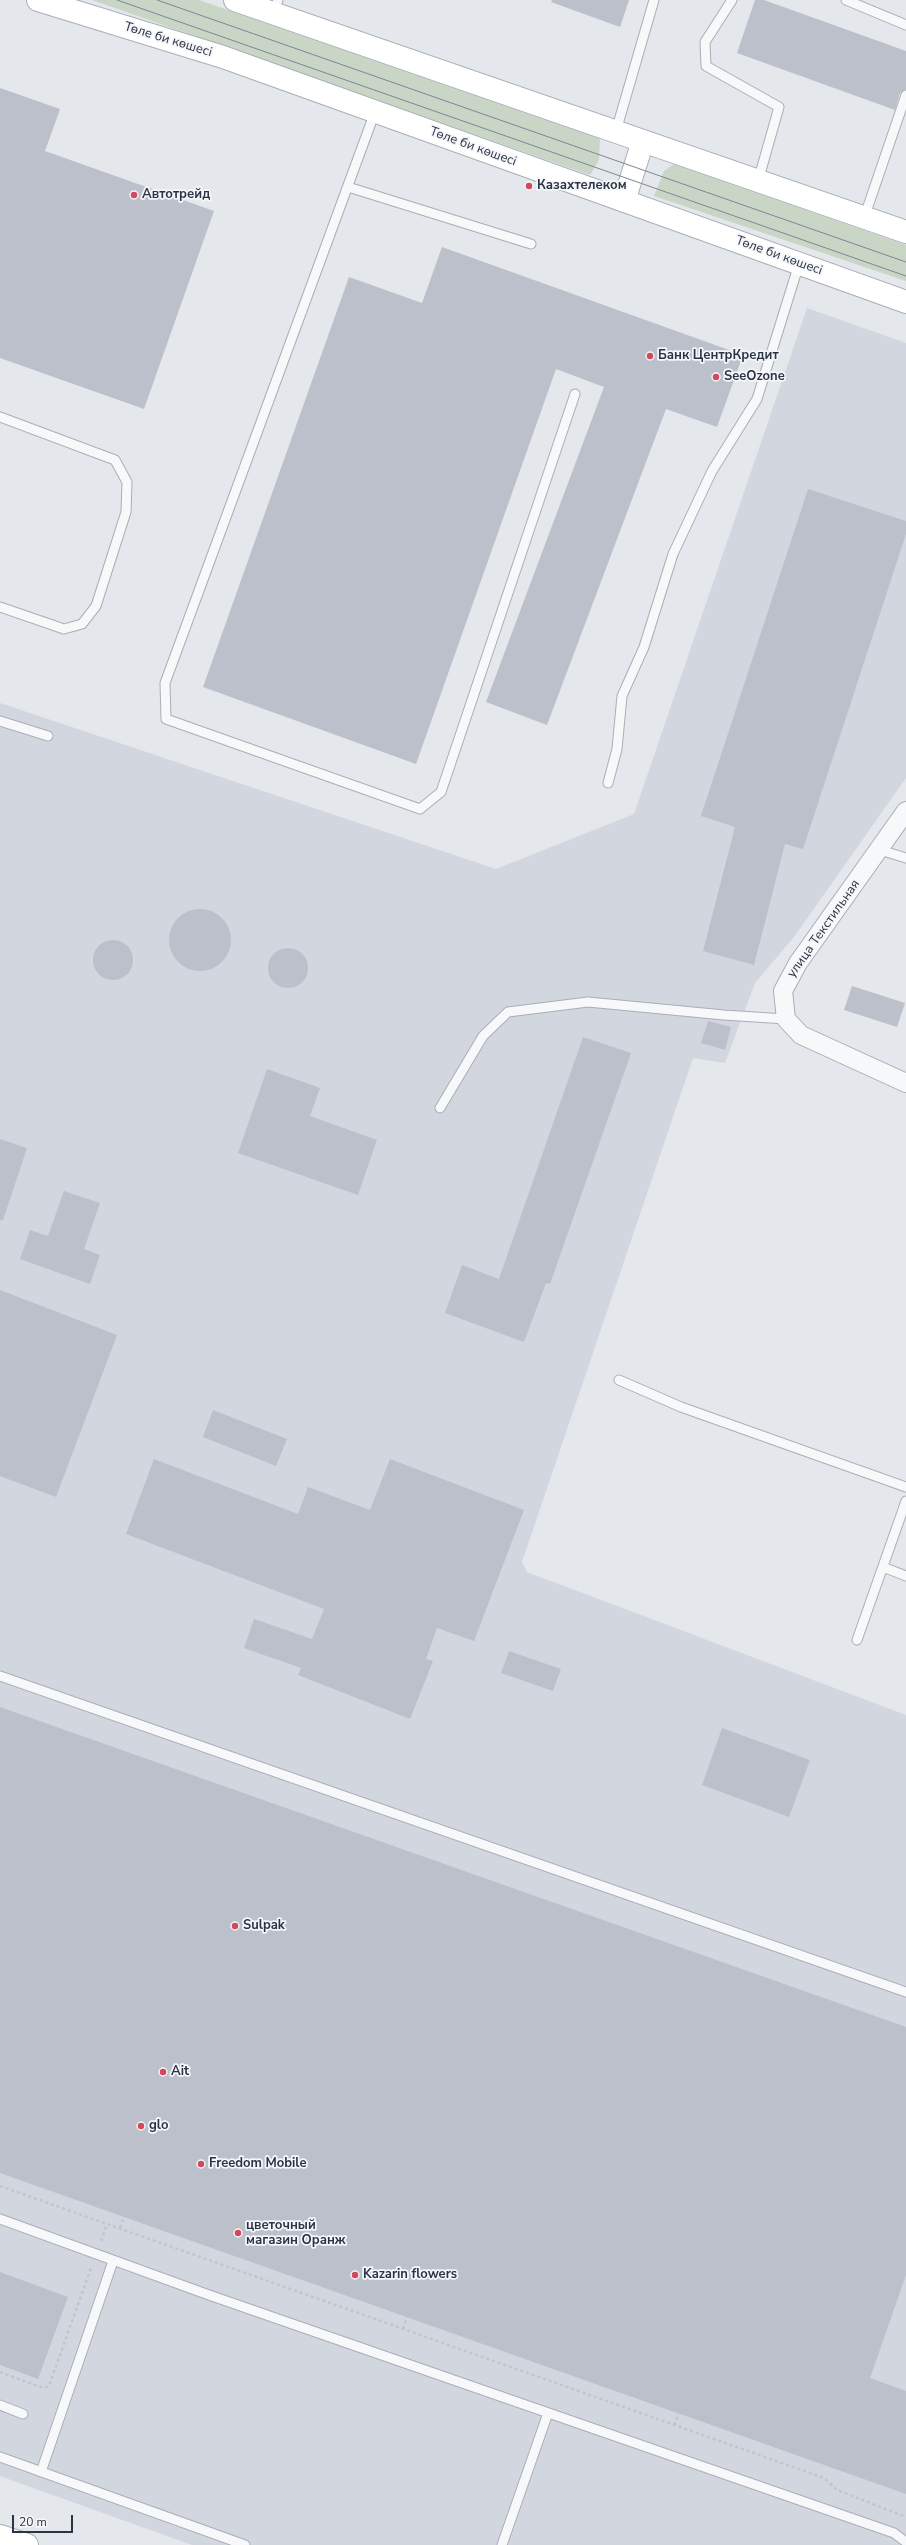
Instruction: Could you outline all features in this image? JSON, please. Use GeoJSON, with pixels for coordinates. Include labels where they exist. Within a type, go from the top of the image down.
{"type":"FeatureCollection","features":[{"type":"Feature","properties":{"kind":"main road","name":"Төле би көшесі"},"geometry":{"type":"LineString","coordinates":[[38,0],[222,57],[906,302]]}},
{"type":"Feature","properties":{"kind":"main road"},"geometry":{"type":"LineString","coordinates":[[235,0],[276,7],[616,132],[906,232]]}},
{"type":"Feature","properties":{"kind":"main road"},"geometry":{"type":"LineString","coordinates":[[624,201],[644,141]]}},
{"type":"Feature","properties":{"kind":"main road"},"geometry":{"type":"LineString","coordinates":[[0,2536],[27,2545]]}},
{"type":"Feature","properties":{"kind":"street","name":"улица Текстильная"},"geometry":{"type":"LineString","coordinates":[[786,1019],[783,991],[798,963],[880,850],[906,811]]}},
{"type":"Feature","properties":{"kind":"street"},"geometry":{"type":"LineString","coordinates":[[786,1019],[801,1035],[906,1084]]}},
{"type":"Feature","properties":{"kind":"lane"},"geometry":{"type":"LineString","coordinates":[[616,132],[654,0]]}},
{"type":"Feature","properties":{"kind":"lane"},"geometry":{"type":"LineString","coordinates":[[732,0],[705,42],[706,66],[779,107],[758,181]]}},
{"type":"Feature","properties":{"kind":"lane"},"geometry":{"type":"LineString","coordinates":[[846,0],[906,25]]}},
{"type":"Feature","properties":{"kind":"lane"},"geometry":{"type":"LineString","coordinates":[[864,218],[906,95]]}},
{"type":"Feature","properties":{"kind":"lane"},"geometry":{"type":"LineString","coordinates":[[375,112],[165,683],[166,719],[420,809],[442,792],[575,394]]}},
{"type":"Feature","properties":{"kind":"lane"},"geometry":{"type":"LineString","coordinates":[[348,187],[531,244]]}},
{"type":"Feature","properties":{"kind":"lane"},"geometry":{"type":"LineString","coordinates":[[608,783],[617,749],[622,696],[644,647],[672,554],[712,471],[757,398],[799,264]]}},
{"type":"Feature","properties":{"kind":"lane"},"geometry":{"type":"LineString","coordinates":[[0,417],[115,460],[126,482],[126,512],[96,606],[82,624],[64,629],[0,607]]}},
{"type":"Feature","properties":{"kind":"lane"},"geometry":{"type":"LineString","coordinates":[[0,721],[48,736]]}},
{"type":"Feature","properties":{"kind":"lane"},"geometry":{"type":"LineString","coordinates":[[880,850],[906,858]]}},
{"type":"Feature","properties":{"kind":"lane"},"geometry":{"type":"LineString","coordinates":[[440,1108],[483,1036],[508,1012],[588,1002],[724,1016],[786,1019]]}},
{"type":"Feature","properties":{"kind":"lane"},"geometry":{"type":"LineString","coordinates":[[619,1380],[681,1407],[906,1487]]}},
{"type":"Feature","properties":{"kind":"lane"},"geometry":{"type":"LineString","coordinates":[[857,1640],[906,1501]]}},
{"type":"Feature","properties":{"kind":"lane"},"geometry":{"type":"LineString","coordinates":[[883,1567],[906,1576]]}},
{"type":"Feature","properties":{"kind":"lane"},"geometry":{"type":"LineString","coordinates":[[0,1676],[906,1992]]}},
{"type":"Feature","properties":{"kind":"lane"},"geometry":{"type":"LineString","coordinates":[[0,2219],[113,2261],[894,2533],[906,2542]]}},
{"type":"Feature","properties":{"kind":"lane"},"geometry":{"type":"LineString","coordinates":[[41,2472],[113,2261]]}},
{"type":"Feature","properties":{"kind":"lane"},"geometry":{"type":"LineString","coordinates":[[0,2405],[23,2414]]}},
{"type":"Feature","properties":{"kind":"lane"},"geometry":{"type":"LineString","coordinates":[[502,2545],[548,2413]]}},
{"type":"Feature","properties":{"kind":"lane"},"geometry":{"type":"LineString","coordinates":[[0,2457],[245,2545]]}},
{"type":"Feature","properties":{"kind":"path"},"geometry":{"type":"LineString","coordinates":[[0,2186],[824,2478],[838,2490],[906,2517]]}},
{"type":"Feature","properties":{"kind":"path"},"geometry":{"type":"LineString","coordinates":[[120,2228],[124,2217]]}},
{"type":"Feature","properties":{"kind":"path"},"geometry":{"type":"LineString","coordinates":[[0,2372],[43,2388],[49,2386],[107,2224]]}},
{"type":"Feature","properties":{"kind":"path"},"geometry":{"type":"LineString","coordinates":[[403,2329],[407,2317]]}},
{"type":"Feature","properties":{"kind":"path"},"geometry":{"type":"LineString","coordinates":[[674,2425],[679,2413]]}},
{"type":"Feature","properties":{"kind":"shaded area"},"geometry":{"type":"Polygon","coordinates":[[[807,308],[906,343],[906,778],[794,937],[755,983],[725,1063],[693,1058],[522,1562],[527,1572],[906,1715],[906,2545],[192,2545],[0,2476],[0,703],[496,869],[634,814],[807,308]]]}},
{"type":"Feature","properties":{"kind":"green space"},"geometry":{"type":"Polygon","coordinates":[[[92,0],[199,0],[600,138],[599,160],[590,175],[92,0]]]}},
{"type":"Feature","properties":{"kind":"green space"},"geometry":{"type":"Polygon","coordinates":[[[674,164],[906,245],[906,281],[654,196],[664,171],[674,164]]]}},
{"type":"Feature","properties":{"kind":"building"},"geometry":{"type":"Polygon","coordinates":[[[552,0],[629,0],[620,27],[551,2],[552,0]]]}},
{"type":"Feature","properties":{"kind":"building"},"geometry":{"type":"Polygon","coordinates":[[[755,0],[764,0],[906,51],[906,89],[900,93],[895,110],[737,53],[755,0]]]}},
{"type":"Feature","properties":{"kind":"building"},"geometry":{"type":"Polygon","coordinates":[[[0,88],[60,109],[45,151],[214,211],[144,409],[0,358],[0,88]]]}},
{"type":"Feature","properties":{"kind":"building"},"geometry":{"type":"Polygon","coordinates":[[[442,247],[743,355],[717,427],[666,409],[547,725],[486,702],[604,387],[556,369],[416,764],[203,687],[349,277],[422,303],[442,247]]]}},
{"type":"Feature","properties":{"kind":"building"},"geometry":{"type":"Polygon","coordinates":[[[808,489],[906,521],[906,534],[803,849],[785,844],[754,965],[703,951],[735,827],[701,816],[808,489]]]}},
{"type":"Feature","properties":{"kind":"building"},"geometry":{"type":"Polygon","coordinates":[[[200,909],[212,911],[222,918],[229,928],[231,940],[229,952],[222,962],[212,969],[200,971],[188,969],[178,962],[171,952],[169,940],[171,928],[178,918],[188,911],[200,909]]]}},
{"type":"Feature","properties":{"kind":"building"},"geometry":{"type":"Polygon","coordinates":[[[117,940],[124,943],[130,949],[133,960],[132,968],[124,977],[117,980],[109,980],[102,977],[94,968],[93,956],[96,949],[105,941],[117,940]]]}},
{"type":"Feature","properties":{"kind":"building"},"geometry":{"type":"Polygon","coordinates":[[[292,948],[299,951],[305,957],[308,968],[307,976],[299,985],[292,988],[284,988],[277,985],[269,976],[268,964],[271,957],[280,949],[292,948]]]}},
{"type":"Feature","properties":{"kind":"building"},"geometry":{"type":"Polygon","coordinates":[[[852,986],[905,1003],[897,1027],[844,1010],[852,986]]]}},
{"type":"Feature","properties":{"kind":"building"},"geometry":{"type":"Polygon","coordinates":[[[708,1021],[731,1027],[725,1050],[701,1043],[708,1021]]]}},
{"type":"Feature","properties":{"kind":"building"},"geometry":{"type":"Polygon","coordinates":[[[583,1037],[631,1053],[550,1284],[546,1283],[524,1342],[445,1313],[462,1265],[499,1279],[583,1037]]]}},
{"type":"Feature","properties":{"kind":"building"},"geometry":{"type":"Polygon","coordinates":[[[267,1069],[320,1088],[310,1116],[377,1140],[358,1195],[238,1153],[267,1069]]]}},
{"type":"Feature","properties":{"kind":"building"},"geometry":{"type":"Polygon","coordinates":[[[0,1139],[27,1148],[3,1220],[0,1220],[0,1139]]]}},
{"type":"Feature","properties":{"kind":"building"},"geometry":{"type":"Polygon","coordinates":[[[64,1191],[100,1203],[84,1249],[100,1255],[90,1284],[20,1259],[30,1230],[48,1236],[64,1191]]]}},
{"type":"Feature","properties":{"kind":"building"},"geometry":{"type":"Polygon","coordinates":[[[0,1290],[117,1335],[56,1497],[0,1476],[0,1290]]]}},
{"type":"Feature","properties":{"kind":"building"},"geometry":{"type":"Polygon","coordinates":[[[213,1410],[287,1439],[276,1466],[203,1437],[213,1410]]]}},
{"type":"Feature","properties":{"kind":"building"},"geometry":{"type":"Polygon","coordinates":[[[154,1459],[298,1514],[308,1487],[370,1510],[390,1459],[524,1510],[474,1641],[437,1628],[426,1659],[433,1661],[410,1719],[298,1675],[301,1668],[244,1648],[254,1619],[312,1639],[324,1609],[126,1534],[154,1459]]]}},
{"type":"Feature","properties":{"kind":"building"},"geometry":{"type":"Polygon","coordinates":[[[509,1651],[561,1669],[553,1691],[501,1673],[509,1651]]]}},
{"type":"Feature","properties":{"kind":"building"},"geometry":{"type":"Polygon","coordinates":[[[0,1707],[906,2027],[906,2275],[870,2378],[906,2391],[906,2494],[0,2173],[0,1707]]]}},
{"type":"Feature","properties":{"kind":"building"},"geometry":{"type":"Polygon","coordinates":[[[722,1728],[810,1760],[789,1817],[702,1785],[722,1728]]]}},
{"type":"Feature","properties":{"kind":"building"},"geometry":{"type":"Polygon","coordinates":[[[0,2272],[68,2297],[38,2379],[0,2365],[0,2272]]]}},
{"type":"Feature","properties":{"kind":"tram line"},"geometry":{"type":"LineString","coordinates":[[117,0],[906,276]]}},
{"type":"Feature","properties":{"kind":"tram line"},"geometry":{"type":"LineString","coordinates":[[157,0],[906,262]]}},
{"type":"Feature","properties":{"kind":"place","name":"Казахтелеком"},"geometry":{"type":"Point","coordinates":[529,186]}},
{"type":"Feature","properties":{"kind":"place","name":"Автотрейд"},"geometry":{"type":"Point","coordinates":[134,195]}},
{"type":"Feature","properties":{"kind":"place","name":"Банк ЦентрКредит"},"geometry":{"type":"Point","coordinates":[650,356]}},
{"type":"Feature","properties":{"kind":"place","name":"SeeОzone"},"geometry":{"type":"Point","coordinates":[716,377]}},
{"type":"Feature","properties":{"kind":"place","name":"Sulpak"},"geometry":{"type":"Point","coordinates":[235,1926]}},
{"type":"Feature","properties":{"kind":"place","name":"Ait"},"geometry":{"type":"Point","coordinates":[163,2072]}},
{"type":"Feature","properties":{"kind":"place","name":"glo"},"geometry":{"type":"Point","coordinates":[141,2126]}},
{"type":"Feature","properties":{"kind":"place","name":"Freedom Mobile"},"geometry":{"type":"Point","coordinates":[201,2164]}},
{"type":"Feature","properties":{"kind":"place","name":"цветочный магазин Оранж"},"geometry":{"type":"Point","coordinates":[238,2233]}},
{"type":"Feature","properties":{"kind":"place","name":"Kazarin flowers"},"geometry":{"type":"Point","coordinates":[355,2275]}}]}
